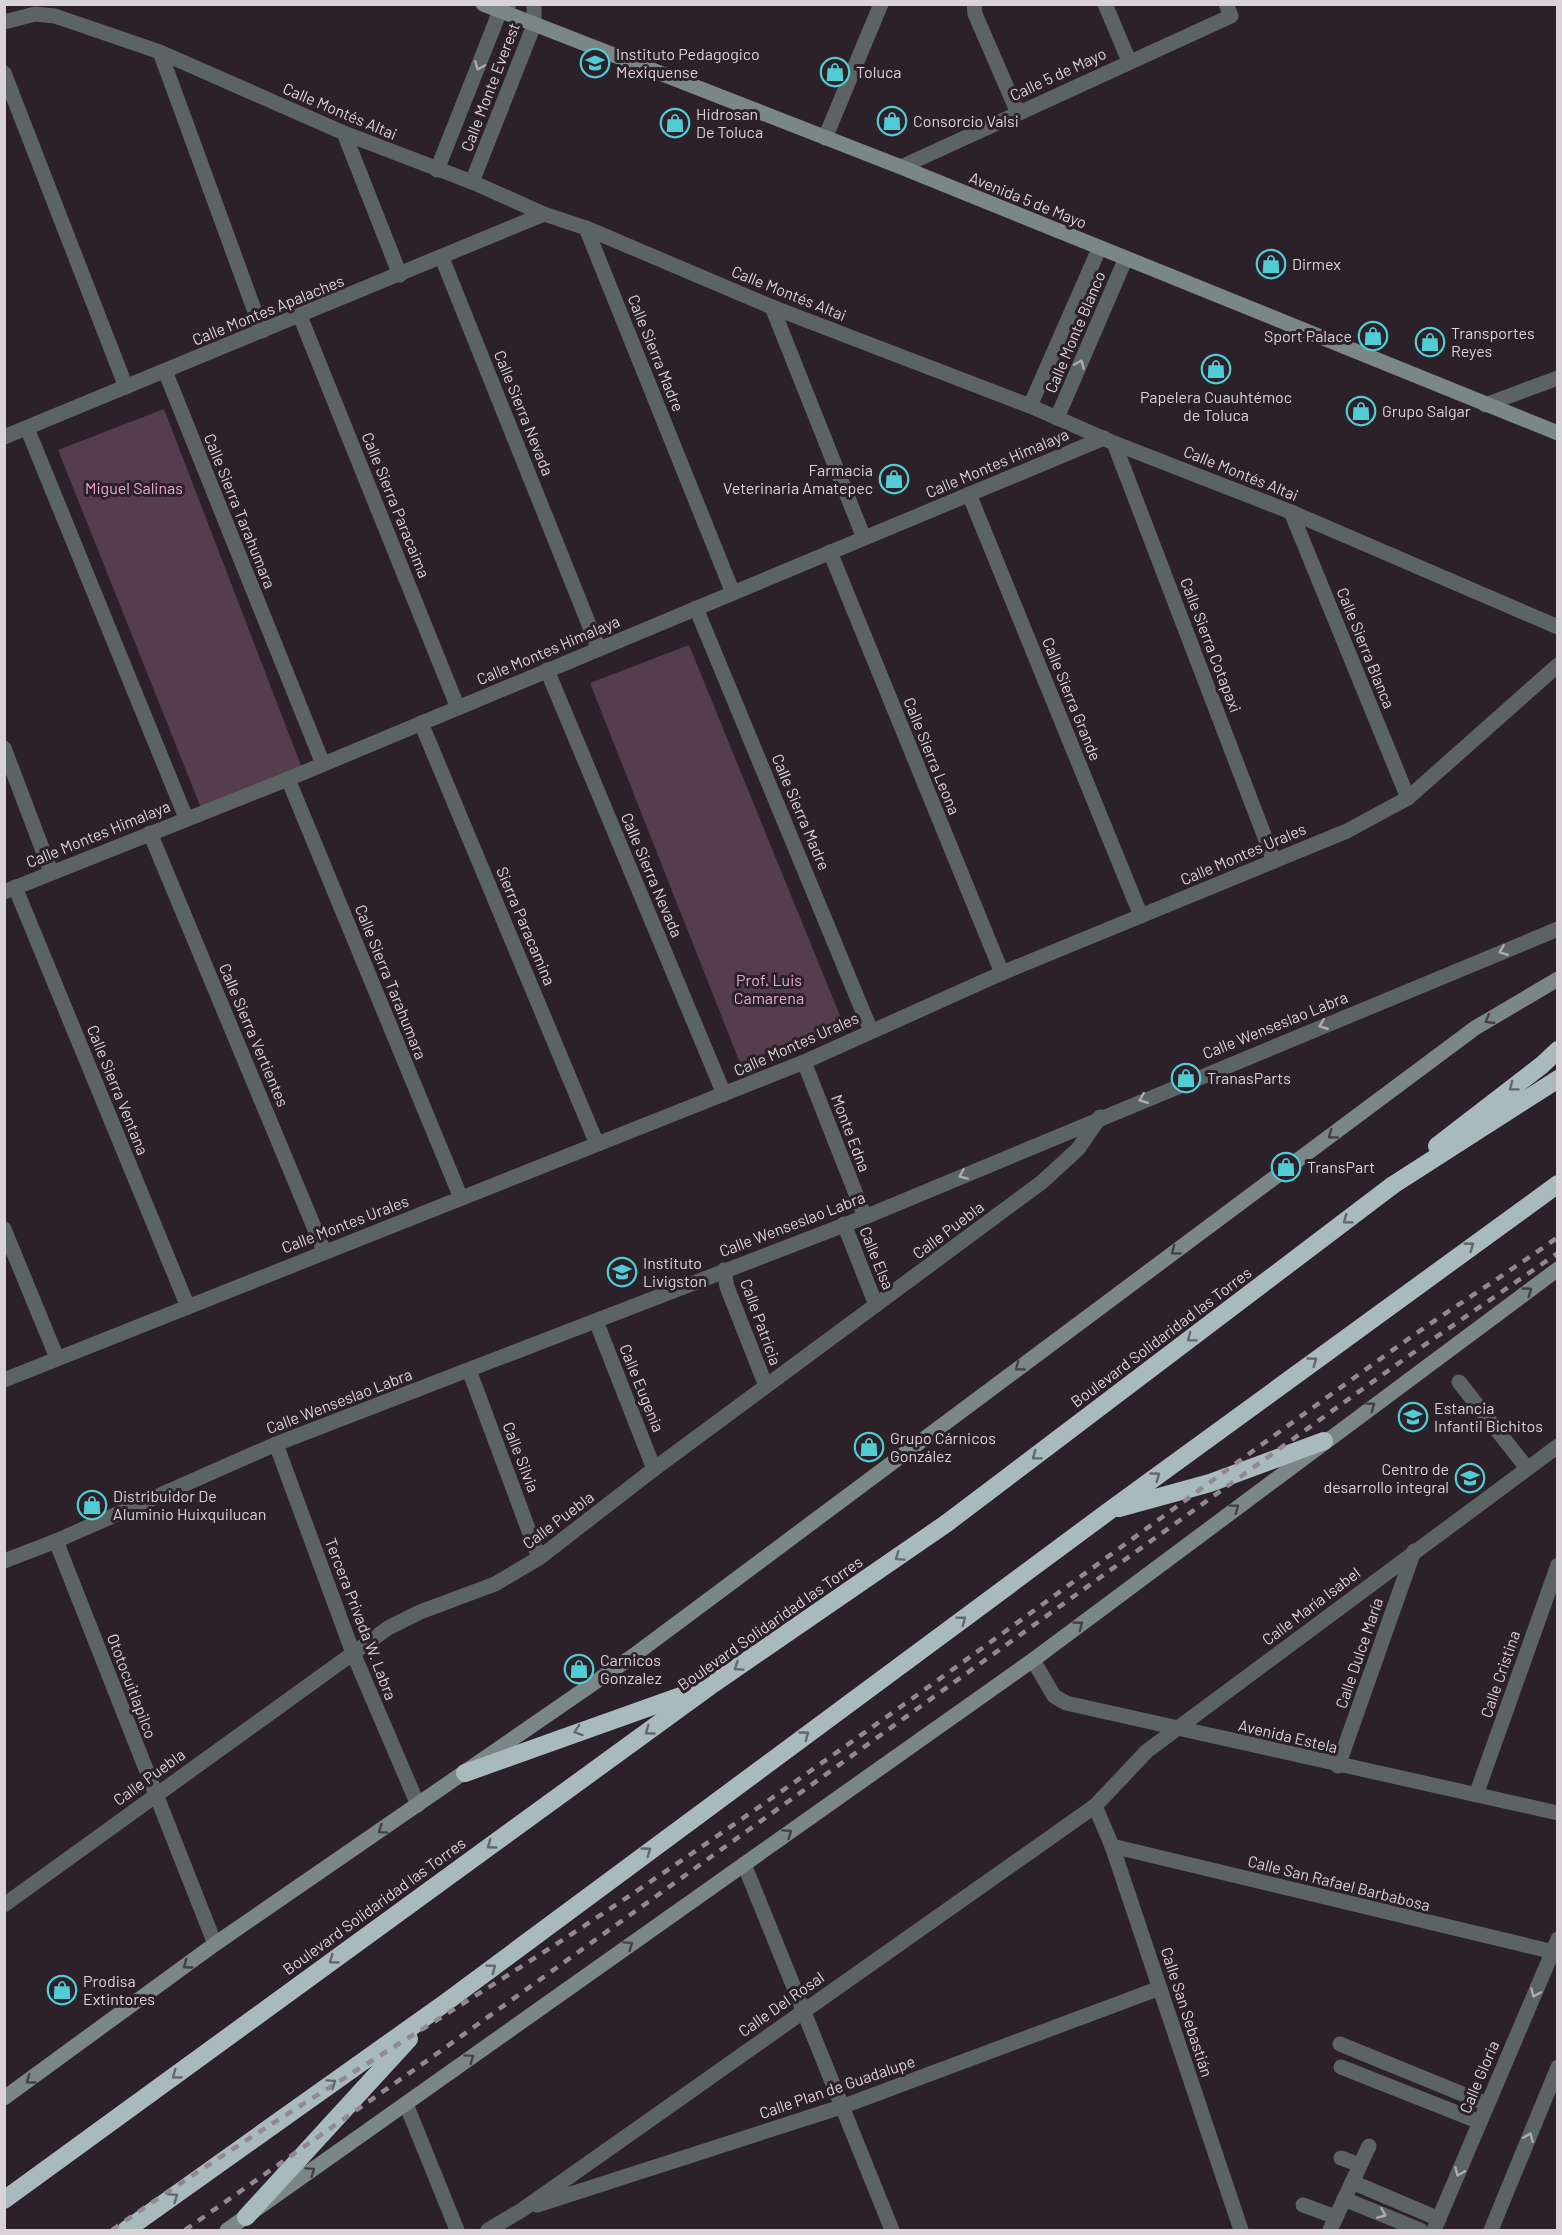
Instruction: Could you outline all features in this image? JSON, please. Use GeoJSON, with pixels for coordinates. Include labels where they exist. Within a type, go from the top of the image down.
{"type":"FeatureCollection","features":[{"type":"Feature","properties":{"kind":"highway"},"geometry":{"type":"LineString","coordinates":[[1394,1185],[1451,1133],[1542,1065],[1557,1050]]}},
{"type":"Feature","properties":{"kind":"highway","name":"Boulevard Solidaridad las Torres"},"geometry":{"type":"LineString","coordinates":[[4,2200],[713,1684],[947,1523],[1394,1185],[1557,1079]]}},
{"type":"Feature","properties":{"kind":"highway"},"geometry":{"type":"LineString","coordinates":[[126,2230],[445,2003],[1108,1511],[1557,1184]]}},
{"type":"Feature","properties":{"kind":"highway"},"geometry":{"type":"LineString","coordinates":[[1108,1511],[1210,1483],[1324,1441]]}},
{"type":"Feature","properties":{"kind":"highway"},"geometry":{"type":"LineString","coordinates":[[465,1773],[713,1684]]}},
{"type":"Feature","properties":{"kind":"highway"},"geometry":{"type":"LineString","coordinates":[[246,2217],[376,2073],[445,2003]]}},
{"type":"Feature","properties":{"kind":"main road","name":"Avenida 5 de Mayo"},"geometry":{"type":"LineString","coordinates":[[483,4],[504,8],[534,25],[902,167],[1125,260],[1557,433]]}},
{"type":"Feature","properties":{"kind":"main road"},"geometry":{"type":"LineString","coordinates":[[4,2098],[215,1944],[633,1656],[1475,1028],[1557,979]]}},
{"type":"Feature","properties":{"kind":"main road"},"geometry":{"type":"LineString","coordinates":[[227,2230],[1033,1660],[1557,1269]]}},
{"type":"Feature","properties":{"kind":"street","name":"Calle Monte Everest"},"geometry":{"type":"LineString","coordinates":[[472,182],[534,25],[534,4]]}},
{"type":"Feature","properties":{"kind":"street"},"geometry":{"type":"LineString","coordinates":[[825,138],[881,4]]}},
{"type":"Feature","properties":{"kind":"street"},"geometry":{"type":"LineString","coordinates":[[974,4],[975,14],[1018,112]]}},
{"type":"Feature","properties":{"kind":"street"},"geometry":{"type":"LineString","coordinates":[[1105,4],[1129,61]]}},
{"type":"Feature","properties":{"kind":"street","name":"Calle Monte Everest"},"geometry":{"type":"LineString","coordinates":[[437,170],[504,8]]}},
{"type":"Feature","properties":{"kind":"street","name":"Calle 5 de Mayo"},"geometry":{"type":"LineString","coordinates":[[902,167],[1129,61],[1228,10]]}},
{"type":"Feature","properties":{"kind":"street","name":"Calle Montés Altai"},"geometry":{"type":"LineString","coordinates":[[4,22],[35,14],[55,16],[160,52],[344,133],[472,182],[544,214],[586,228],[772,307],[1030,406],[1291,512],[1557,627]]}},
{"type":"Feature","properties":{"kind":"street"},"geometry":{"type":"LineString","coordinates":[[160,52],[262,331]]}},
{"type":"Feature","properties":{"kind":"street"},"geometry":{"type":"LineString","coordinates":[[4,73],[126,387]]}},
{"type":"Feature","properties":{"kind":"street"},"geometry":{"type":"LineString","coordinates":[[344,133],[400,275]]}},
{"type":"Feature","properties":{"kind":"street","name":"Calle Montes Apalaches"},"geometry":{"type":"LineString","coordinates":[[4,437],[544,214]]}},
{"type":"Feature","properties":{"kind":"street","name":"Calle Sierra Madre"},"geometry":{"type":"LineString","coordinates":[[586,228],[734,593]]}},
{"type":"Feature","properties":{"kind":"street","name":"Calle Monte Blanco"},"geometry":{"type":"LineString","coordinates":[[1030,406],[1099,249]]}},
{"type":"Feature","properties":{"kind":"street","name":"Calle Sierra Nevada"},"geometry":{"type":"LineString","coordinates":[[442,258],[598,647]]}},
{"type":"Feature","properties":{"kind":"street","name":"Calle Monte Blanco"},"geometry":{"type":"LineString","coordinates":[[1057,418],[1125,260]]}},
{"type":"Feature","properties":{"kind":"street"},"geometry":{"type":"LineString","coordinates":[[772,307],[864,538]]}},
{"type":"Feature","properties":{"kind":"street","name":"Calle Sierra Paracaima"},"geometry":{"type":"LineString","coordinates":[[300,316],[458,708]]}},
{"type":"Feature","properties":{"kind":"street","name":"Calle Sierra Tarahumara"},"geometry":{"type":"LineString","coordinates":[[165,371],[322,764]]}},
{"type":"Feature","properties":{"kind":"street"},"geometry":{"type":"LineString","coordinates":[[1485,405],[1557,378]]}},
{"type":"Feature","properties":{"kind":"street"},"geometry":{"type":"LineString","coordinates":[[27,428],[186,818]]}},
{"type":"Feature","properties":{"kind":"street","name":"Calle Montes Himalaya"},"geometry":{"type":"LineString","coordinates":[[10,890],[288,779],[598,647],[734,593],[969,494],[1109,440]]}},
{"type":"Feature","properties":{"kind":"street","name":"Calle Sierra Cotapaxi"},"geometry":{"type":"LineString","coordinates":[[1109,440],[1274,861]]}},
{"type":"Feature","properties":{"kind":"street","name":"Calle Sierra Grande"},"geometry":{"type":"LineString","coordinates":[[969,494],[1141,916]]}},
{"type":"Feature","properties":{"kind":"street","name":"Calle Sierra Blanca"},"geometry":{"type":"LineString","coordinates":[[1291,512],[1408,798]]}},
{"type":"Feature","properties":{"kind":"street","name":"Calle Sierra Leona"},"geometry":{"type":"LineString","coordinates":[[830,552],[1002,973]]}},
{"type":"Feature","properties":{"kind":"street","name":"Calle Sierra Madre"},"geometry":{"type":"LineString","coordinates":[[696,608],[872,1030]]}},
{"type":"Feature","properties":{"kind":"street","name":"Calle Montes Urales"},"geometry":{"type":"LineString","coordinates":[[4,1380],[804,1062],[1002,973],[1347,831],[1408,798],[1557,665]]}},
{"type":"Feature","properties":{"kind":"street","name":"Calle Sierra Nevada"},"geometry":{"type":"LineString","coordinates":[[547,670],[724,1094]]}},
{"type":"Feature","properties":{"kind":"street","name":"Sierra Paracamina"},"geometry":{"type":"LineString","coordinates":[[421,723],[597,1144]]}},
{"type":"Feature","properties":{"kind":"street"},"geometry":{"type":"LineString","coordinates":[[4,748],[51,872]]}},
{"type":"Feature","properties":{"kind":"street","name":"Calle Sierra Tarahumara"},"geometry":{"type":"LineString","coordinates":[[288,779],[461,1198]]}},
{"type":"Feature","properties":{"kind":"street","name":"Calle Sierra Vertientes"},"geometry":{"type":"LineString","coordinates":[[150,833],[324,1251]]}},
{"type":"Feature","properties":{"kind":"street","name":"Calle Sierra Ventana"},"geometry":{"type":"LineString","coordinates":[[10,890],[188,1306]]}},
{"type":"Feature","properties":{"kind":"street","name":"Calle Wenseslao Labra"},"geometry":{"type":"LineString","coordinates":[[4,1561],[56,1541],[276,1444],[865,1216],[1557,929]]}},
{"type":"Feature","properties":{"kind":"street","name":"Monte Edna"},"geometry":{"type":"LineString","coordinates":[[804,1062],[865,1216]]}},
{"type":"Feature","properties":{"kind":"street","name":"Calle Puebla"},"geometry":{"type":"LineString","coordinates":[[4,1905],[388,1628],[420,1612],[487,1587],[540,1558],[654,1469],[1042,1182],[1078,1149],[1101,1117]]}},
{"type":"Feature","properties":{"kind":"street","name":"Calle Elsa"},"geometry":{"type":"LineString","coordinates":[[844,1224],[876,1305]]}},
{"type":"Feature","properties":{"kind":"street"},"geometry":{"type":"LineString","coordinates":[[4,1229],[57,1358]]}},
{"type":"Feature","properties":{"kind":"street","name":"Calle Patricia"},"geometry":{"type":"LineString","coordinates":[[723,1270],[727,1287],[766,1386]]}},
{"type":"Feature","properties":{"kind":"street","name":"Calle Eugenia"},"geometry":{"type":"LineString","coordinates":[[596,1321],[654,1469]]}},
{"type":"Feature","properties":{"kind":"street","name":"Calle Silvia"},"geometry":{"type":"LineString","coordinates":[[469,1370],[540,1558]]}},
{"type":"Feature","properties":{"kind":"street"},"geometry":{"type":"LineString","coordinates":[[1459,1382],[1527,1468]]}},
{"type":"Feature","properties":{"kind":"street","name":"Tercera Privada W. Labra"},"geometry":{"type":"LineString","coordinates":[[276,1444],[353,1653],[418,1805]]}},
{"type":"Feature","properties":{"kind":"street","name":"Calle María Isabel"},"geometry":{"type":"LineString","coordinates":[[1095,1806],[1147,1751],[1557,1446]]}},
{"type":"Feature","properties":{"kind":"street","name":"Ototocuitlapilco"},"geometry":{"type":"LineString","coordinates":[[56,1541],[154,1796],[215,1944]]}},
{"type":"Feature","properties":{"kind":"street","name":"Calle Dulce María"},"geometry":{"type":"LineString","coordinates":[[1338,1766],[1414,1551]]}},
{"type":"Feature","properties":{"kind":"street","name":"Calle Cristina"},"geometry":{"type":"LineString","coordinates":[[1476,1796],[1557,1565]]}},
{"type":"Feature","properties":{"kind":"street","name":"Avenida Estela"},"geometry":{"type":"LineString","coordinates":[[1033,1660],[1054,1696],[1066,1703],[1338,1766],[1557,1813]]}},
{"type":"Feature","properties":{"kind":"street","name":"Calle San Sebastián"},"geometry":{"type":"LineString","coordinates":[[1095,1806],[1112,1846],[1240,2230]]}},
{"type":"Feature","properties":{"kind":"street","name":"Calle Del Rosal"},"geometry":{"type":"LineString","coordinates":[[488,2230],[522,2210],[1095,1806]]}},
{"type":"Feature","properties":{"kind":"street","name":"Calle San Rafael Barbabosa"},"geometry":{"type":"LineString","coordinates":[[1112,1846],[1556,1948]]}},
{"type":"Feature","properties":{"kind":"street"},"geometry":{"type":"LineString","coordinates":[[744,1864],[802,2011],[844,2106],[892,2230]]}},
{"type":"Feature","properties":{"kind":"street","name":"Calle Gloria"},"geometry":{"type":"LineString","coordinates":[[1437,2225],[1487,2104],[1556,1948]]}},
{"type":"Feature","properties":{"kind":"street","name":"Calle Plan de Guadalupe"},"geometry":{"type":"LineString","coordinates":[[522,2210],[844,2106],[1160,1988]]}},
{"type":"Feature","properties":{"kind":"street"},"geometry":{"type":"LineString","coordinates":[[1340,2043],[1487,2104]]}},
{"type":"Feature","properties":{"kind":"street"},"geometry":{"type":"LineString","coordinates":[[1341,2067],[1480,2122]]}},
{"type":"Feature","properties":{"kind":"street"},"geometry":{"type":"LineString","coordinates":[[1491,2230],[1557,2067]]}},
{"type":"Feature","properties":{"kind":"street"},"geometry":{"type":"LineString","coordinates":[[406,2104],[456,2230]]}},
{"type":"Feature","properties":{"kind":"street"},"geometry":{"type":"LineString","coordinates":[[1303,2205],[1333,2224],[1369,2146]]}},
{"type":"Feature","properties":{"kind":"street"},"geometry":{"type":"LineString","coordinates":[[1341,2158],[1360,2165]]}},
{"type":"Feature","properties":{"kind":"street"},"geometry":{"type":"LineString","coordinates":[[1352,2182],[1437,2225]]}},
{"type":"Feature","properties":{"kind":"street"},"geometry":{"type":"LineString","coordinates":[[1344,2199],[1420,2230]]}},
{"type":"Feature","properties":{"kind":"green space","name":"Miguel Salinas"},"geometry":{"type":"Polygon","coordinates":[[[164,409],[302,768],[201,808],[58,450],[164,409]]]}},
{"type":"Feature","properties":{"kind":"green space","name":"Prof. Luis Camarena"},"geometry":{"type":"Polygon","coordinates":[[[689,645],[843,1023],[740,1063],[590,683],[689,645]]]}},
{"type":"Feature","properties":{"kind":"railway"},"geometry":{"type":"LineString","coordinates":[[112,2230],[242,2143],[507,1976],[638,1890],[830,1757],[1397,1347],[1558,1237]]}},
{"type":"Feature","properties":{"kind":"railway"},"geometry":{"type":"LineString","coordinates":[[185,2230],[428,2060],[1410,1355],[1558,1253]]}},
{"type":"Feature","properties":{"kind":"place","name":"Instituto Pedagogico Mexiquense"},"geometry":{"type":"Point","coordinates":[595,63]}},
{"type":"Feature","properties":{"kind":"place","name":"Toluca"},"geometry":{"type":"Point","coordinates":[835,72]}},
{"type":"Feature","properties":{"kind":"place","name":"Consorcio Valsi"},"geometry":{"type":"Point","coordinates":[892,121]}},
{"type":"Feature","properties":{"kind":"place","name":"Hidrosan De Toluca"},"geometry":{"type":"Point","coordinates":[675,123]}},
{"type":"Feature","properties":{"kind":"place","name":"Dirmex"},"geometry":{"type":"Point","coordinates":[1271,264]}},
{"type":"Feature","properties":{"kind":"place","name":"Sport Palace"},"geometry":{"type":"Point","coordinates":[1373,336]}},
{"type":"Feature","properties":{"kind":"place","name":"Transportes Reyes"},"geometry":{"type":"Point","coordinates":[1430,342]}},
{"type":"Feature","properties":{"kind":"place","name":"Papelera Cuauhtémoc de Toluca"},"geometry":{"type":"Point","coordinates":[1216,369]}},
{"type":"Feature","properties":{"kind":"place","name":"Grupo Salgar"},"geometry":{"type":"Point","coordinates":[1361,411]}},
{"type":"Feature","properties":{"kind":"place","name":"Farmacia Veterinaria Amatepec"},"geometry":{"type":"Point","coordinates":[894,479]}},
{"type":"Feature","properties":{"kind":"place","name":"TranasParts"},"geometry":{"type":"Point","coordinates":[1186,1078]}},
{"type":"Feature","properties":{"kind":"place","name":"TransPart"},"geometry":{"type":"Point","coordinates":[1286,1167]}},
{"type":"Feature","properties":{"kind":"place","name":"Instituto Livigston"},"geometry":{"type":"Point","coordinates":[622,1272]}},
{"type":"Feature","properties":{"kind":"place","name":"Estancia Infantil Bichitos"},"geometry":{"type":"Point","coordinates":[1413,1417]}},
{"type":"Feature","properties":{"kind":"place","name":"Grupo Cárnicos González"},"geometry":{"type":"Point","coordinates":[869,1447]}},
{"type":"Feature","properties":{"kind":"place","name":"Centro de desarrollo integral"},"geometry":{"type":"Point","coordinates":[1470,1478]}},
{"type":"Feature","properties":{"kind":"place","name":"Distribuidor De Aluminio Huixquilucan"},"geometry":{"type":"Point","coordinates":[92,1505]}},
{"type":"Feature","properties":{"kind":"place","name":"Carnicos Gonzalez"},"geometry":{"type":"Point","coordinates":[579,1669]}},
{"type":"Feature","properties":{"kind":"place","name":"Prodisa Extintores"},"geometry":{"type":"Point","coordinates":[62,1990]}}]}
